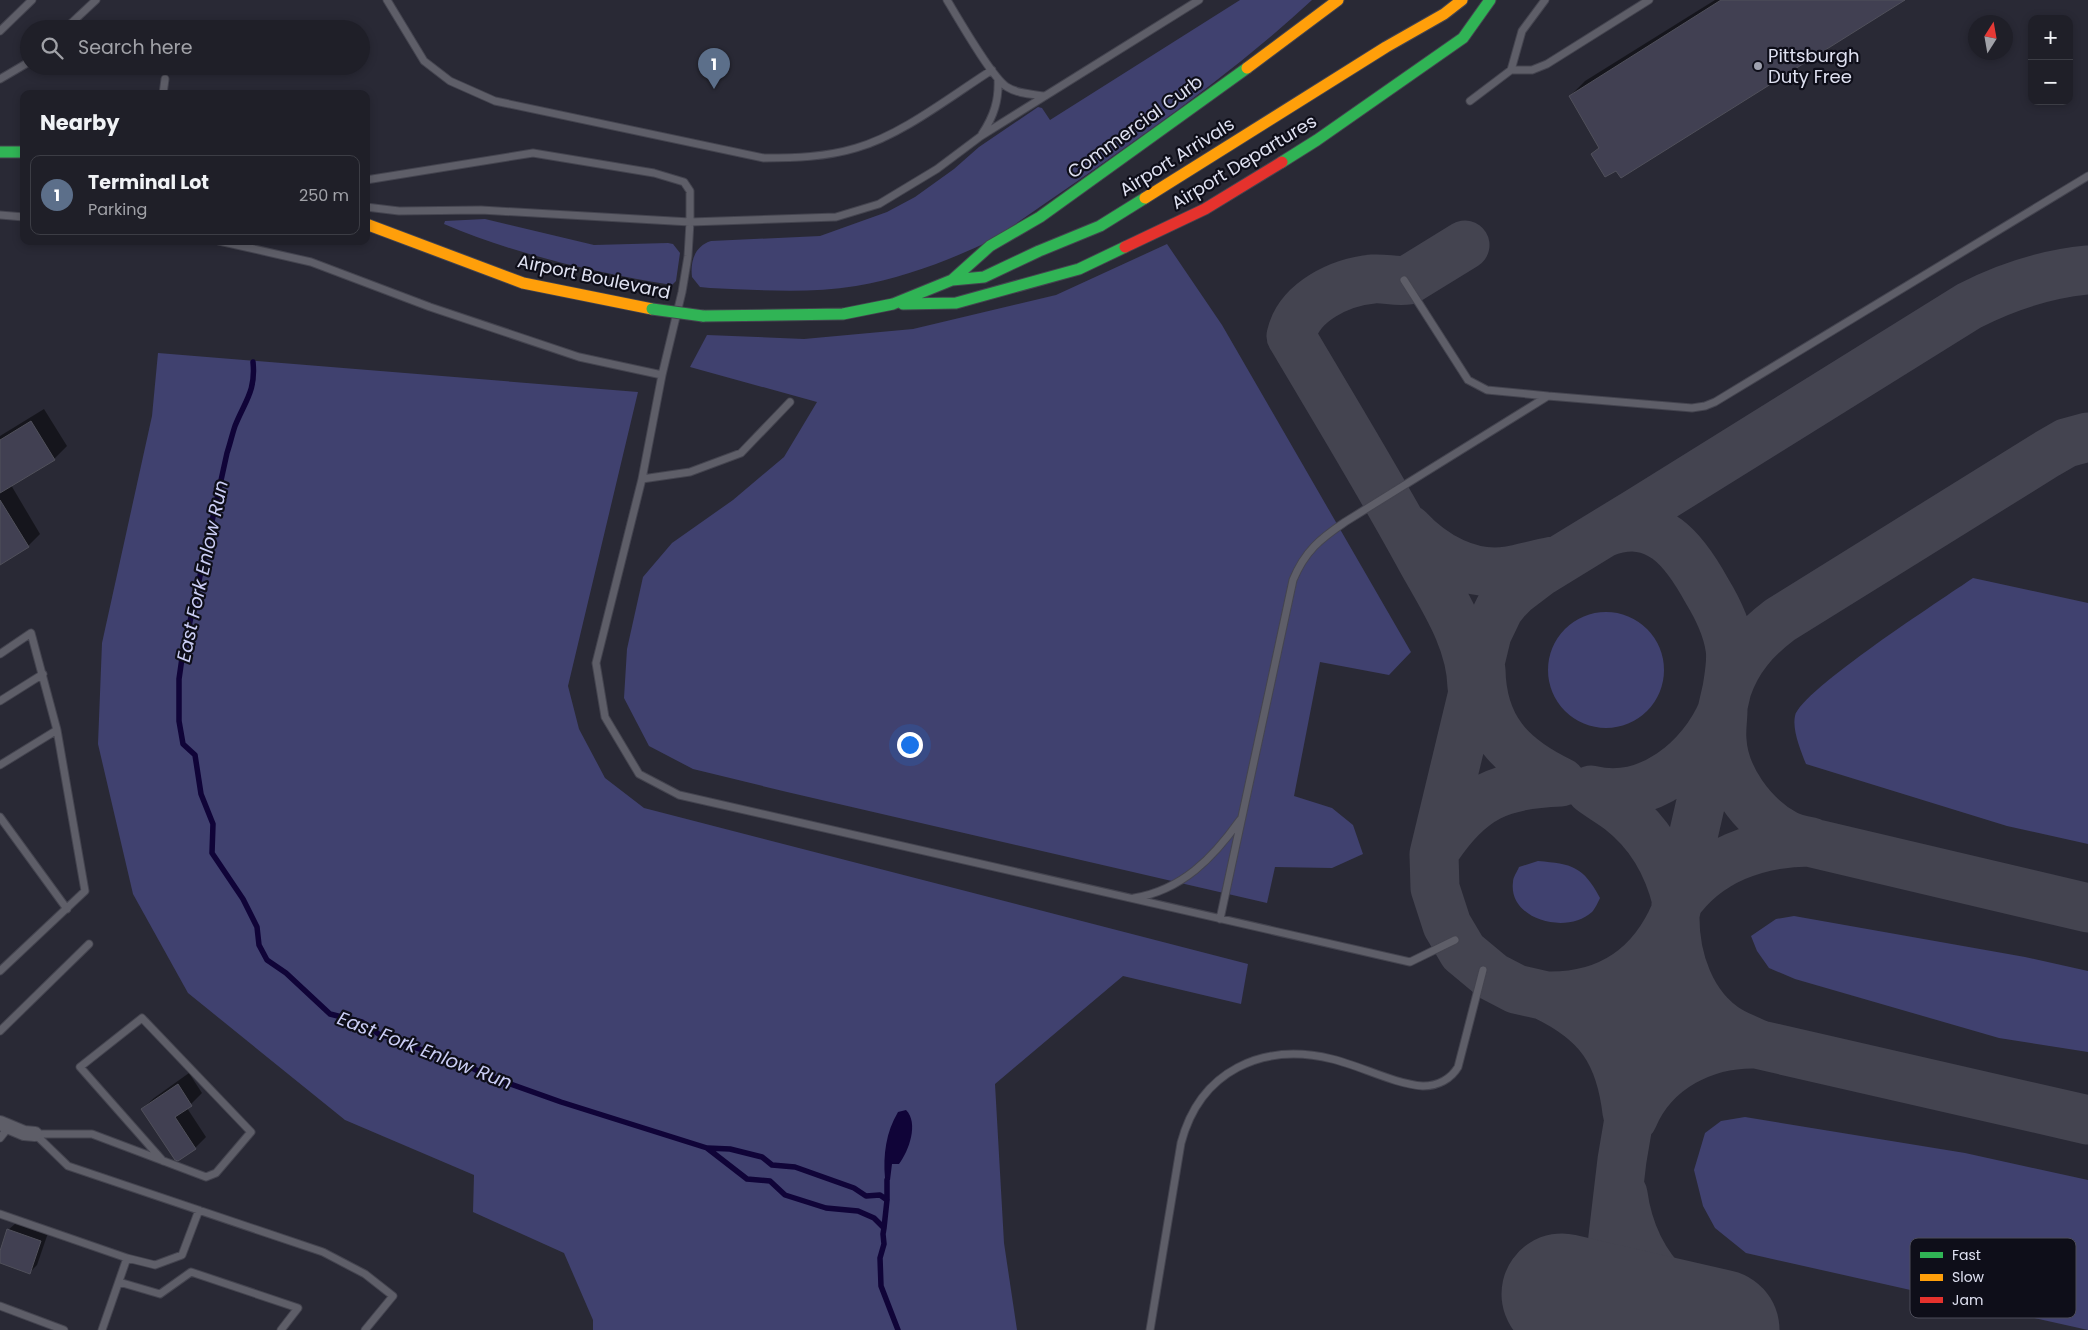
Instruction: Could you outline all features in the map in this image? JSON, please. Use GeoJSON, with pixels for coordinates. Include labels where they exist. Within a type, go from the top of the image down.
{"type":"FeatureCollection","features":[{"type":"Feature","properties":{"kind":"street","name":"Commercial Curb"},"geometry":{"type":"LineString","coordinates":[[952,280],[990,246],[1040,217],[1285,41],[1338,0]]}},
{"type":"Feature","properties":{"kind":"street","name":"Airport Arrivals"},"geometry":{"type":"LineString","coordinates":[[893,304],[952,280],[984,277],[1039,251],[1100,226],[1386,47],[1444,14],[1462,0]]}},
{"type":"Feature","properties":{"kind":"street","name":"Airport Departures"},"geometry":{"type":"LineString","coordinates":[[893,304],[956,303],[1079,269],[1205,209],[1317,140],[1463,38],[1490,0]]}},
{"type":"Feature","properties":{"kind":"street"},"geometry":{"type":"LineString","coordinates":[[0,152],[20,152]]}},
{"type":"Feature","properties":{"kind":"street","name":"Airport Boulevard"},"geometry":{"type":"LineString","coordinates":[[370,225],[523,282],[652,309],[703,316],[843,314],[893,304]]}},
{"type":"Feature","properties":{"kind":"street"},"geometry":{"type":"LineString","coordinates":[[3,1130],[35,1134]]}},
{"type":"Feature","properties":{"kind":"lane"},"geometry":{"type":"LineString","coordinates":[[0,31],[32,0]]}},
{"type":"Feature","properties":{"kind":"lane"},"geometry":{"type":"LineString","coordinates":[[75,20],[96,0]]}},
{"type":"Feature","properties":{"kind":"lane"},"geometry":{"type":"LineString","coordinates":[[387,0],[424,61],[450,81],[495,101],[764,158],[799,158],[831,154],[857,148],[886,137],[992,70]]}},
{"type":"Feature","properties":{"kind":"lane"},"geometry":{"type":"LineString","coordinates":[[947,0],[992,70],[1004,85],[1013,90],[1045,96]]}},
{"type":"Feature","properties":{"kind":"lane"},"geometry":{"type":"LineString","coordinates":[[370,207],[399,211],[481,210],[690,222],[836,217],[878,204],[937,169],[980,136],[1199,0]]}},
{"type":"Feature","properties":{"kind":"lane"},"geometry":{"type":"LineString","coordinates":[[1511,70],[1522,31],[1545,0]]}},
{"type":"Feature","properties":{"kind":"lane"},"geometry":{"type":"LineString","coordinates":[[1470,101],[1511,70],[1532,70],[1547,64],[1649,0]]}},
{"type":"Feature","properties":{"kind":"lane"},"geometry":{"type":"LineString","coordinates":[[0,79],[20,67]]}},
{"type":"Feature","properties":{"kind":"lane"},"geometry":{"type":"LineString","coordinates":[[164,90],[165,78]]}},
{"type":"Feature","properties":{"kind":"lane"},"geometry":{"type":"LineString","coordinates":[[980,136],[989,123],[997,104],[999,94],[998,78]]}},
{"type":"Feature","properties":{"kind":"lane"},"geometry":{"type":"LineString","coordinates":[[370,179],[533,153],[654,173],[684,182],[690,191],[688,256],[682,292],[662,375],[642,479],[596,663],[605,718],[639,774],[679,796],[1410,962],[1455,940]]}},
{"type":"Feature","properties":{"kind":"lane"},"geometry":{"type":"LineString","coordinates":[[1404,280],[1468,380],[1487,390],[1692,408],[1710,404],[2088,176]]}},
{"type":"Feature","properties":{"kind":"lane"},"geometry":{"type":"LineString","coordinates":[[0,215],[20,217]]}},
{"type":"Feature","properties":{"kind":"lane"},"geometry":{"type":"LineString","coordinates":[[237,245],[311,262],[447,313],[579,357],[662,375]]}},
{"type":"Feature","properties":{"kind":"lane"},"geometry":{"type":"LineString","coordinates":[[1220,919],[1293,580],[1306,554],[1321,539],[1346,522],[1548,396]]}},
{"type":"Feature","properties":{"kind":"lane"},"geometry":{"type":"LineString","coordinates":[[642,479],[690,472],[741,453],[790,402]]}},
{"type":"Feature","properties":{"kind":"lane"},"geometry":{"type":"LineString","coordinates":[[0,654],[31,633],[57,730],[85,891],[0,971]]}},
{"type":"Feature","properties":{"kind":"lane"},"geometry":{"type":"LineString","coordinates":[[0,702],[43,674]]}},
{"type":"Feature","properties":{"kind":"lane"},"geometry":{"type":"LineString","coordinates":[[0,765],[57,730]]}},
{"type":"Feature","properties":{"kind":"lane"},"geometry":{"type":"LineString","coordinates":[[0,817],[66,909]]}},
{"type":"Feature","properties":{"kind":"lane"},"geometry":{"type":"LineString","coordinates":[[1131,898],[1156,893],[1186,878],[1219,848],[1242,817]]}},
{"type":"Feature","properties":{"kind":"lane"},"geometry":{"type":"LineString","coordinates":[[0,1030],[89,944]]}},
{"type":"Feature","properties":{"kind":"lane"},"geometry":{"type":"LineString","coordinates":[[1150,1330],[1183,1135],[1195,1106],[1214,1084],[1228,1072],[1242,1064],[1257,1058],[1289,1053],[1332,1059],[1418,1085],[1433,1085],[1442,1082],[1450,1078],[1458,1067],[1483,970]]}},
{"type":"Feature","properties":{"kind":"lane"},"geometry":{"type":"LineString","coordinates":[[35,1134],[92,1134],[163,1161],[206,1177],[216,1173],[250,1132],[142,1018],[80,1067],[163,1161]]}},
{"type":"Feature","properties":{"kind":"lane"},"geometry":{"type":"LineString","coordinates":[[35,1134],[68,1166],[323,1252],[365,1274],[393,1296],[366,1330]]}},
{"type":"Feature","properties":{"kind":"lane"},"geometry":{"type":"LineString","coordinates":[[0,1214],[127,1258],[155,1265],[182,1255],[199,1210]]}},
{"type":"Feature","properties":{"kind":"lane"},"geometry":{"type":"LineString","coordinates":[[102,1330],[127,1258]]}},
{"type":"Feature","properties":{"kind":"lane"},"geometry":{"type":"LineString","coordinates":[[119,1282],[160,1294],[191,1272],[298,1308],[281,1330]]}},
{"type":"Feature","properties":{"kind":"lane"},"geometry":{"type":"LineString","coordinates":[[0,1306],[64,1330]]}},
{"type":"Feature","properties":{"kind":"shaded area"},"geometry":{"type":"Polygon","coordinates":[[[1240,0],[1312,0],[1237,65],[1117,154],[994,239],[944,261],[909,273],[856,286],[820,290],[783,291],[710,288],[700,287],[692,277],[692,265],[697,250],[711,241],[820,236],[887,212],[915,197],[954,169],[979,147],[1038,107],[1042,108],[1050,120],[1240,0]]]}},
{"type":"Feature","properties":{"kind":"shaded area"},"geometry":{"type":"Polygon","coordinates":[[[485,219],[594,245],[673,244],[680,253],[676,281],[672,285],[584,268],[499,245],[444,224],[445,221],[485,219]]]}},
{"type":"Feature","properties":{"kind":"shaded area"},"geometry":{"type":"Polygon","coordinates":[[[1167,244],[1222,325],[1411,652],[1389,675],[1320,662],[1294,796],[1332,808],[1353,825],[1363,854],[1332,868],[1275,867],[1267,903],[693,769],[649,746],[624,698],[627,649],[643,577],[672,543],[733,500],[784,457],[817,402],[690,367],[707,335],[804,339],[913,329],[1056,295],[1167,244]]]}},
{"type":"Feature","properties":{"kind":"shaded area"},"geometry":{"type":"Polygon","coordinates":[[[158,353],[638,392],[568,686],[579,729],[605,778],[644,808],[1248,964],[1241,1004],[1123,976],[995,1084],[1004,1243],[1017,1330],[593,1330],[593,1320],[564,1253],[473,1212],[474,1175],[345,1120],[188,993],[133,894],[98,744],[102,643],[152,416],[158,353]]]}},
{"type":"Feature","properties":{"kind":"shaded area"},"geometry":{"type":"Polygon","coordinates":[[[1973,578],[2088,603],[2088,844],[2007,826],[1806,764],[1794,722],[1795,716],[1803,703],[1846,666],[1973,578]]]}},
{"type":"Feature","properties":{"kind":"shaded area"},"geometry":{"type":"Polygon","coordinates":[[[1606,612],[1628,616],[1647,629],[1660,648],[1664,670],[1660,692],[1647,711],[1628,724],[1606,728],[1584,724],[1565,711],[1552,692],[1548,670],[1552,648],[1565,629],[1584,616],[1606,612]]]}},
{"type":"Feature","properties":{"kind":"shaded area"},"geometry":{"type":"Polygon","coordinates":[[[1538,861],[1568,866],[1582,873],[1594,887],[1600,898],[1592,912],[1581,919],[1555,923],[1541,920],[1529,914],[1520,906],[1514,895],[1514,876],[1519,867],[1538,861]]]}},
{"type":"Feature","properties":{"kind":"shaded area"},"geometry":{"type":"Polygon","coordinates":[[[1794,916],[2025,957],[2088,971],[2088,1052],[1999,1038],[1795,979],[1769,968],[1757,951],[1751,936],[1776,919],[1794,916]]]}},
{"type":"Feature","properties":{"kind":"shaded area"},"geometry":{"type":"Polygon","coordinates":[[[906,1110],[912,1122],[909,1145],[899,1164],[892,1164],[890,1180],[887,1180],[885,1178],[884,1161],[888,1136],[898,1112],[906,1110]]]}},
{"type":"Feature","properties":{"kind":"shaded area"},"geometry":{"type":"Polygon","coordinates":[[[1745,1117],[1965,1153],[2088,1180],[2088,1330],[2035,1318],[2076,1318],[2076,1238],[1910,1238],[1910,1290],[1746,1253],[1715,1228],[1703,1206],[1694,1170],[1705,1133],[1721,1121],[1745,1117]]]}},
{"type":"Feature","properties":{"kind":"building"},"geometry":{"type":"Polygon","coordinates":[[[1721,0],[1905,0],[1621,178],[1616,171],[1605,177],[1591,154],[1599,148],[1569,96],[1721,0]]]}},
{"type":"Feature","properties":{"kind":"building"},"geometry":{"type":"Polygon","coordinates":[[[31,421],[55,460],[0,493],[0,440],[31,421]]]}},
{"type":"Feature","properties":{"kind":"building"},"geometry":{"type":"Polygon","coordinates":[[[0,500],[29,547],[0,565],[0,500]]]}},
{"type":"Feature","properties":{"kind":"building"},"geometry":{"type":"Polygon","coordinates":[[[178,1084],[192,1106],[175,1117],[196,1149],[178,1161],[175,1160],[141,1109],[178,1084]]]}},
{"type":"Feature","properties":{"kind":"building"},"geometry":{"type":"Polygon","coordinates":[[[7,1229],[41,1241],[30,1274],[0,1263],[0,1251],[7,1229]]]}},
{"type":"Feature","properties":{"kind":"waterway","name":"East Fork Enlow Run"},"geometry":{"type":"LineString","coordinates":[[253,362],[253,381],[249,396],[235,426],[227,453],[182,658],[179,679],[179,721],[183,744],[195,755],[201,794],[213,824],[212,853],[243,899],[257,927],[259,945],[267,960],[286,973],[330,1014],[362,1022],[380,1035],[398,1038],[407,1045],[462,1063],[488,1076],[561,1102],[707,1148],[747,1179],[770,1181],[785,1195],[826,1208],[858,1211],[874,1218],[884,1228],[884,1244],[880,1258],[881,1286],[898,1330]]}},
{"type":"Feature","properties":{"kind":"waterway"},"geometry":{"type":"LineString","coordinates":[[707,1148],[730,1149],[762,1157],[772,1165],[795,1167],[854,1188],[866,1196],[880,1195],[887,1200]]}},
{"type":"Feature","properties":{"kind":"waterway"},"geometry":{"type":"LineString","coordinates":[[884,1228],[887,1180]]}},
{"type":"Feature","properties":{"kind":"taxiway"},"geometry":{"type":"LineString","coordinates":[[1465,245],[1408,280],[1373,279],[1348,284],[1335,289],[1312,303],[1303,313],[1291,336],[1386,497],[1453,617],[1466,651],[1472,687]]}},
{"type":"Feature","properties":{"kind":"taxiway"},"geometry":{"type":"LineString","coordinates":[[2088,270],[2027,282],[1969,306],[1540,572],[1515,591],[1499,609],[1487,634],[1434,854],[1435,888],[1447,925],[1463,952],[1493,977],[1516,989],[2088,1120]]}},
{"type":"Feature","properties":{"kind":"taxiway"},"geometry":{"type":"LineString","coordinates":[[1727,689],[1736,668],[1748,650],[1780,620],[2047,454],[2066,443],[2088,437]]}},
{"type":"Feature","properties":{"kind":"taxiway"},"geometry":{"type":"LineString","coordinates":[[1602,1330],[1622,1160],[1632,1101],[1727,689],[1731,658],[1727,633],[1718,611],[1698,576],[1679,550],[1667,539],[1654,532],[1639,528],[1623,528],[1604,533]]}},
{"type":"Feature","properties":{"kind":"taxiway"},"geometry":{"type":"LineString","coordinates":[[1408,529],[1441,556],[1480,571],[1508,571],[1553,561]]}},
{"type":"Feature","properties":{"kind":"taxiway"},"geometry":{"type":"LineString","coordinates":[[1437,848],[1462,816],[1475,805],[1489,797],[1504,790],[1521,786],[1561,782],[1528,763],[1503,739],[1487,709],[1481,670]]}},
{"type":"Feature","properties":{"kind":"taxiway"},"geometry":{"type":"LineString","coordinates":[[1676,905],[1703,876],[1718,865],[1735,857],[1753,850],[1772,846],[1811,842],[1791,837],[1773,826],[1751,806],[1742,794],[1728,768],[1724,754],[1722,736],[1723,709],[1714,728],[1702,745],[1687,761],[1670,774],[1652,784],[1633,790],[1612,793],[1591,790],[1617,807],[1649,839],[1669,875],[1677,902]]}},
{"type":"Feature","properties":{"kind":"taxiway"},"geometry":{"type":"LineString","coordinates":[[1779,835],[2088,908]]}},
{"type":"Feature","properties":{"kind":"taxiway"},"geometry":{"type":"LineString","coordinates":[[1627,1112],[1619,1073],[1604,1042],[1580,1017],[1545,996],[1588,992],[1624,976],[1653,950],[1665,933],[1675,913],[1675,930],[1681,963],[1695,995],[1704,1009],[1716,1021],[1730,1031],[1758,1044],[1719,1048],[1701,1053],[1684,1062],[1668,1072],[1654,1085],[1642,1100],[1633,1118]]}},
{"type":"Feature","properties":{"kind":"taxiway"},"geometry":{"type":"LineString","coordinates":[[1623,1194],[1628,1218],[1636,1240],[1646,1260],[1660,1278],[1675,1294],[1693,1308],[1736,1330]]}},
{"type":"Feature","properties":{"kind":"runway"},"geometry":{"type":"LineString","coordinates":[[1562,1294],[1719,1330]]}},
{"type":"Feature","properties":{"kind":"traffic: fast"},"geometry":{"type":"LineString","coordinates":[[1282,162],[1317,140],[1463,38],[1490,0]]}},
{"type":"Feature","properties":{"kind":"traffic: fast"},"geometry":{"type":"LineString","coordinates":[[952,280],[990,246],[1040,217],[1247,68]]}},
{"type":"Feature","properties":{"kind":"traffic: fast"},"geometry":{"type":"LineString","coordinates":[[0,152],[20,152]]}},
{"type":"Feature","properties":{"kind":"traffic: fast"},"geometry":{"type":"LineString","coordinates":[[703,316],[843,314],[893,304],[952,280],[984,277],[1039,251],[1100,226],[1145,198]]}},
{"type":"Feature","properties":{"kind":"traffic: fast"},"geometry":{"type":"LineString","coordinates":[[903,304],[956,303],[1079,269],[1125,247]]}},
{"type":"Feature","properties":{"kind":"traffic: fast"},"geometry":{"type":"LineString","coordinates":[[652,309],[703,316]]}},
{"type":"Feature","properties":{"kind":"traffic: slow"},"geometry":{"type":"LineString","coordinates":[[1247,68],[1338,0]]}},
{"type":"Feature","properties":{"kind":"traffic: slow"},"geometry":{"type":"LineString","coordinates":[[1145,198],[1386,47],[1444,14],[1462,0]]}},
{"type":"Feature","properties":{"kind":"traffic: slow"},"geometry":{"type":"LineString","coordinates":[[370,226],[523,283],[652,309]]}},
{"type":"Feature","properties":{"kind":"traffic: jam"},"geometry":{"type":"LineString","coordinates":[[1125,247],[1205,209],[1282,162]]}},
{"type":"Feature","properties":{"kind":"place","name":"Pittsburgh Duty Free"},"geometry":{"type":"Point","coordinates":[1758,66]}},
{"type":"Feature","properties":{"kind":"place","name":"Terminal Lot"},"geometry":{"type":"Point","coordinates":[714,89]}}]}
